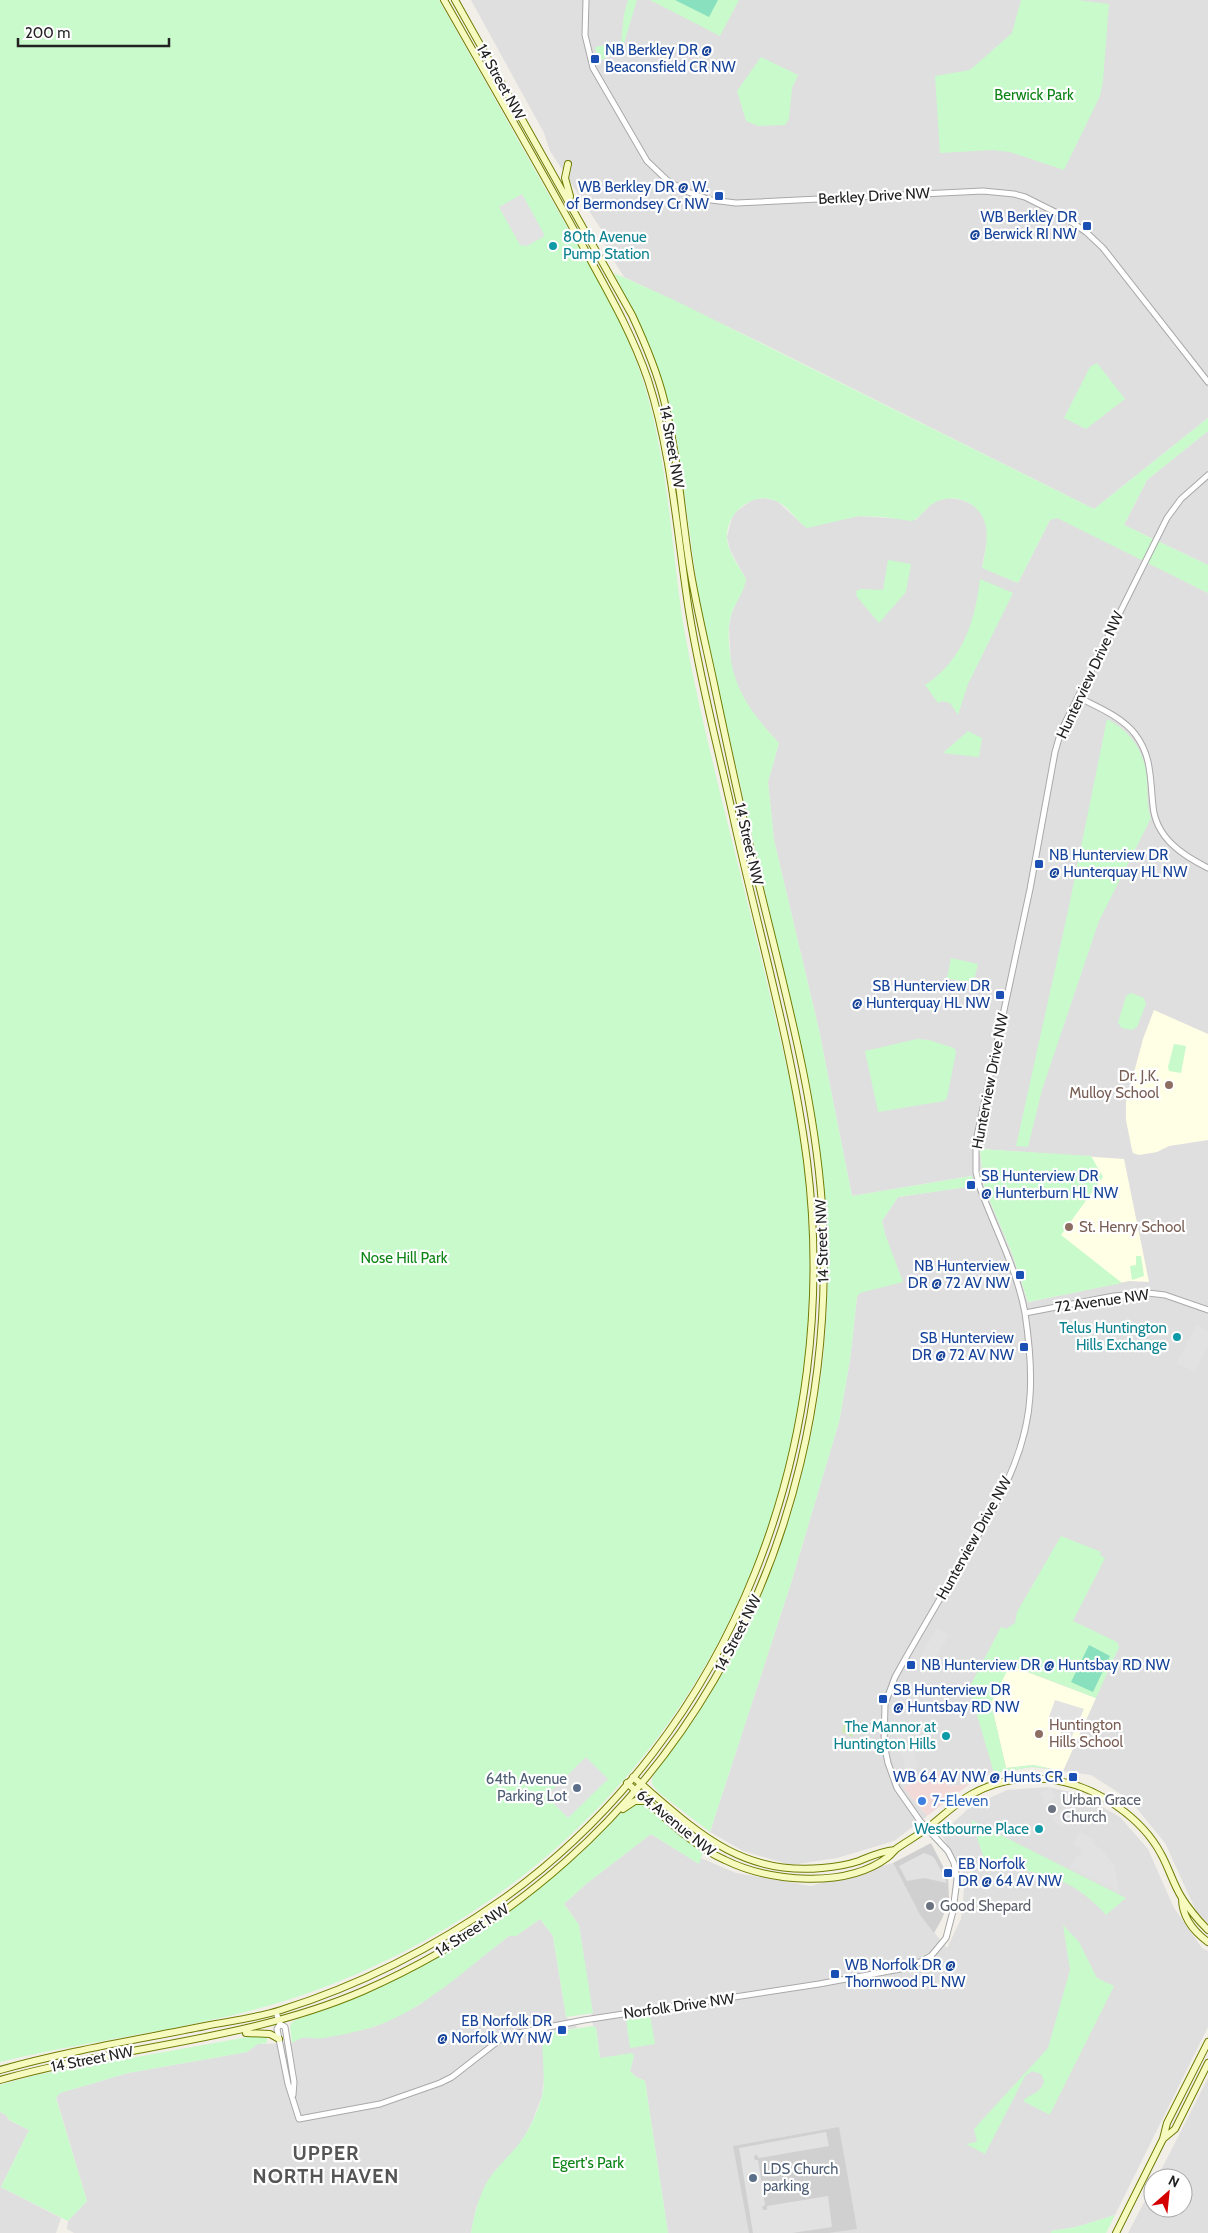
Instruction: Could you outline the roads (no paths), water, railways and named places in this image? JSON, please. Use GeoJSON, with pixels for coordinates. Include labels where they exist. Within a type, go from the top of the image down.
{"type":"FeatureCollection","features":[{"type":"Feature","properties":{"kind":"main road","name":"14 Street NW"},"geometry":{"type":"LineString","coordinates":[[0,2070],[72,2052],[276,2012],[375,1974],[467,1924],[537,1873],[588,1826],[634,1777],[696,1691],[728,1634],[765,1550],[787,1476],[802,1410],[809,1356],[814,1249],[807,1164],[797,1092],[734,823],[691,621],[667,461],[656,409],[648,381],[624,320],[544,174],[444,0]]}},
{"type":"Feature","properties":{"kind":"main road","name":"14 Street NW"},"geometry":{"type":"LineString","coordinates":[[0,2080],[70,2062],[225,2034],[279,2022],[357,1993],[411,1968],[472,1932],[543,1881],[601,1827],[636,1790],[685,1727],[705,1696],[739,1635],[758,1594],[784,1524],[804,1451],[819,1354],[824,1278],[817,1157],[806,1085],[745,828],[699,616],[690,570],[676,461],[664,401],[645,342],[632,315],[455,0]]}},
{"type":"Feature","properties":{"kind":"main road"},"geometry":{"type":"LineString","coordinates":[[568,164],[565,178],[570,196],[569,203]]}},
{"type":"Feature","properties":{"kind":"main road"},"geometry":{"type":"LineString","coordinates":[[651,1772],[650,1786],[663,1802]]}},
{"type":"Feature","properties":{"kind":"main road","name":"64 Avenue NW"},"geometry":{"type":"LineString","coordinates":[[634,1777],[698,1832],[722,1848],[753,1861],[771,1866],[803,1869],[822,1868],[857,1862],[886,1850],[895,1850]]}},
{"type":"Feature","properties":{"kind":"main road","name":"64 Avenue NW"},"geometry":{"type":"LineString","coordinates":[[627,1784],[681,1831],[712,1853],[740,1867],[776,1877],[814,1879],[847,1874],[874,1865],[889,1857],[895,1850],[926,1829],[959,1802],[982,1789],[1020,1779],[1062,1781],[1089,1790],[1106,1800],[1139,1825],[1161,1853],[1182,1898],[1208,1930]]}},
{"type":"Feature","properties":{"kind":"main road"},"geometry":{"type":"LineString","coordinates":[[601,1827],[626,1806],[635,1801],[647,1801]]}},
{"type":"Feature","properties":{"kind":"main road","name":"64 Avenue NW"},"geometry":{"type":"LineString","coordinates":[[1182,1898],[1182,1910],[1187,1920],[1208,1942]]}},
{"type":"Feature","properties":{"kind":"main road"},"geometry":{"type":"LineString","coordinates":[[225,2034],[260,2032],[270,2034],[279,2039]]}},
{"type":"Feature","properties":{"kind":"main road"},"geometry":{"type":"LineString","coordinates":[[1116,2233],[1164,2139],[1167,2123],[1208,2042]]}},
{"type":"Feature","properties":{"kind":"main road"},"geometry":{"type":"LineString","coordinates":[[1164,2139],[1175,2129],[1208,2063]]}},
{"type":"Feature","properties":{"kind":"street","name":"Berkley Drive NW"},"geometry":{"type":"LineString","coordinates":[[586,0],[585,35],[593,68],[647,161],[668,181],[688,192],[711,200],[736,203],[984,191],[1025,197],[1070,220],[1103,248],[1208,382]]}},
{"type":"Feature","properties":{"kind":"street","name":"Hunterview Drive NW"},"geometry":{"type":"LineString","coordinates":[[926,1829],[897,1788],[888,1763],[884,1744],[885,1704],[895,1677],[984,1527],[1014,1465],[1021,1445],[1030,1397],[1030,1351],[1025,1313],[1020,1292],[978,1185],[975,1145],[1031,884],[1055,752],[1061,731],[1167,518],[1181,499],[1208,475]]}},
{"type":"Feature","properties":{"kind":"street"},"geometry":{"type":"LineString","coordinates":[[1078,696],[1120,720],[1135,734],[1144,747],[1150,763],[1153,807],[1163,834],[1183,855],[1208,868]]}},
{"type":"Feature","properties":{"kind":"street","name":"72 Avenue NW"},"geometry":{"type":"LineString","coordinates":[[1025,1313],[1114,1296],[1148,1293],[1165,1295],[1208,1310]]}},
{"type":"Feature","properties":{"kind":"street","name":"Norfolk Drive NW"},"geometry":{"type":"LineString","coordinates":[[293,2096],[299,2119],[380,2104],[452,2077],[502,2038],[522,2032],[584,2020],[784,1990],[911,1967],[931,1956],[946,1938],[953,1911],[957,1879],[954,1863],[948,1851],[926,1829]]}},
{"type":"Feature","properties":{"kind":"street"},"geometry":{"type":"LineString","coordinates":[[276,2012],[279,2022],[277,2029],[288,2084],[293,2096]]}},
{"type":"Feature","properties":{"kind":"street"},"geometry":{"type":"LineString","coordinates":[[279,2022],[285,2027],[294,2082],[293,2096]]}},
{"type":"Feature","properties":{"kind":"place","name":"NB Berkley DR @ Beaconsfield CR NW"},"geometry":{"type":"Point","coordinates":[595,59]}},
{"type":"Feature","properties":{"kind":"place","name":"WB Berkley DR @ W. of Bermondsey Cr NW"},"geometry":{"type":"Point","coordinates":[719,196]}},
{"type":"Feature","properties":{"kind":"place","name":"WB Berkley DR @ Berwick RI NW"},"geometry":{"type":"Point","coordinates":[1087,226]}},
{"type":"Feature","properties":{"kind":"place","name":"80th Avenue Pump Station"},"geometry":{"type":"Point","coordinates":[553,246]}},
{"type":"Feature","properties":{"kind":"place","name":"NB Hunterview DR @ Hunterquay HL NW"},"geometry":{"type":"Point","coordinates":[1039,864]}},
{"type":"Feature","properties":{"kind":"place","name":"SB Hunterview DR @ Hunterquay HL NW"},"geometry":{"type":"Point","coordinates":[1000,995]}},
{"type":"Feature","properties":{"kind":"place","name":"Dr. J.K. Mulloy School"},"geometry":{"type":"Point","coordinates":[1169,1085]}},
{"type":"Feature","properties":{"kind":"place","name":"SB Hunterview DR @ Hunterburn HL NW"},"geometry":{"type":"Point","coordinates":[971,1185]}},
{"type":"Feature","properties":{"kind":"place","name":"St. Henry School"},"geometry":{"type":"Point","coordinates":[1069,1227]}},
{"type":"Feature","properties":{"kind":"place","name":"NB Hunterview DR @ 72 AV NW"},"geometry":{"type":"Point","coordinates":[1020,1275]}},
{"type":"Feature","properties":{"kind":"place","name":"Telus Huntington Hills Exchange"},"geometry":{"type":"Point","coordinates":[1177,1337]}},
{"type":"Feature","properties":{"kind":"place","name":"SB Hunterview DR @ 72 AV NW"},"geometry":{"type":"Point","coordinates":[1024,1347]}},
{"type":"Feature","properties":{"kind":"place","name":"NB Hunterview DR @ Huntsbay RD NW"},"geometry":{"type":"Point","coordinates":[911,1665]}},
{"type":"Feature","properties":{"kind":"place","name":"SB Hunterview DR @ Huntsbay RD NW"},"geometry":{"type":"Point","coordinates":[883,1699]}},
{"type":"Feature","properties":{"kind":"place","name":"Huntington Hills School"},"geometry":{"type":"Point","coordinates":[1039,1734]}},
{"type":"Feature","properties":{"kind":"place","name":"The Mannor at Huntington Hills"},"geometry":{"type":"Point","coordinates":[946,1736]}},
{"type":"Feature","properties":{"kind":"place","name":"WB 64 AV NW @ Hunts CR"},"geometry":{"type":"Point","coordinates":[1073,1777]}},
{"type":"Feature","properties":{"kind":"place","name":"64th Avenue Parking Lot"},"geometry":{"type":"Point","coordinates":[577,1788]}},
{"type":"Feature","properties":{"kind":"place","name":"7-Eleven"},"geometry":{"type":"Point","coordinates":[922,1801]}},
{"type":"Feature","properties":{"kind":"place","name":"Urban Grace Church"},"geometry":{"type":"Point","coordinates":[1052,1809]}},
{"type":"Feature","properties":{"kind":"place","name":"Westbourne Place"},"geometry":{"type":"Point","coordinates":[1039,1829]}},
{"type":"Feature","properties":{"kind":"place","name":"EB Norfolk DR @ 64 AV NW"},"geometry":{"type":"Point","coordinates":[948,1873]}},
{"type":"Feature","properties":{"kind":"place","name":"Good Shepard"},"geometry":{"type":"Point","coordinates":[930,1906]}},
{"type":"Feature","properties":{"kind":"place","name":"WB Norfolk DR @ Thornwood PL NW"},"geometry":{"type":"Point","coordinates":[835,1974]}},
{"type":"Feature","properties":{"kind":"place","name":"EB Norfolk DR @ Norfolk WY NW"},"geometry":{"type":"Point","coordinates":[562,2030]}},
{"type":"Feature","properties":{"kind":"place","name":"LDS Church parking"},"geometry":{"type":"Point","coordinates":[753,2178]}},
{"type":"Feature","properties":{"kind":"district","name":"UPPER NORTH HAVEN"},"geometry":{"type":"Point","coordinates":[326,2164]}},
{"type":"Feature","properties":{"kind":"park label","name":"Berwick Park"},"geometry":{"type":"Point","coordinates":[1034,95]}},
{"type":"Feature","properties":{"kind":"park label","name":"Nose Hill Park"},"geometry":{"type":"Point","coordinates":[404,1258]}},
{"type":"Feature","properties":{"kind":"park label","name":"Egert's Park"},"geometry":{"type":"Point","coordinates":[588,2163]}}]}
